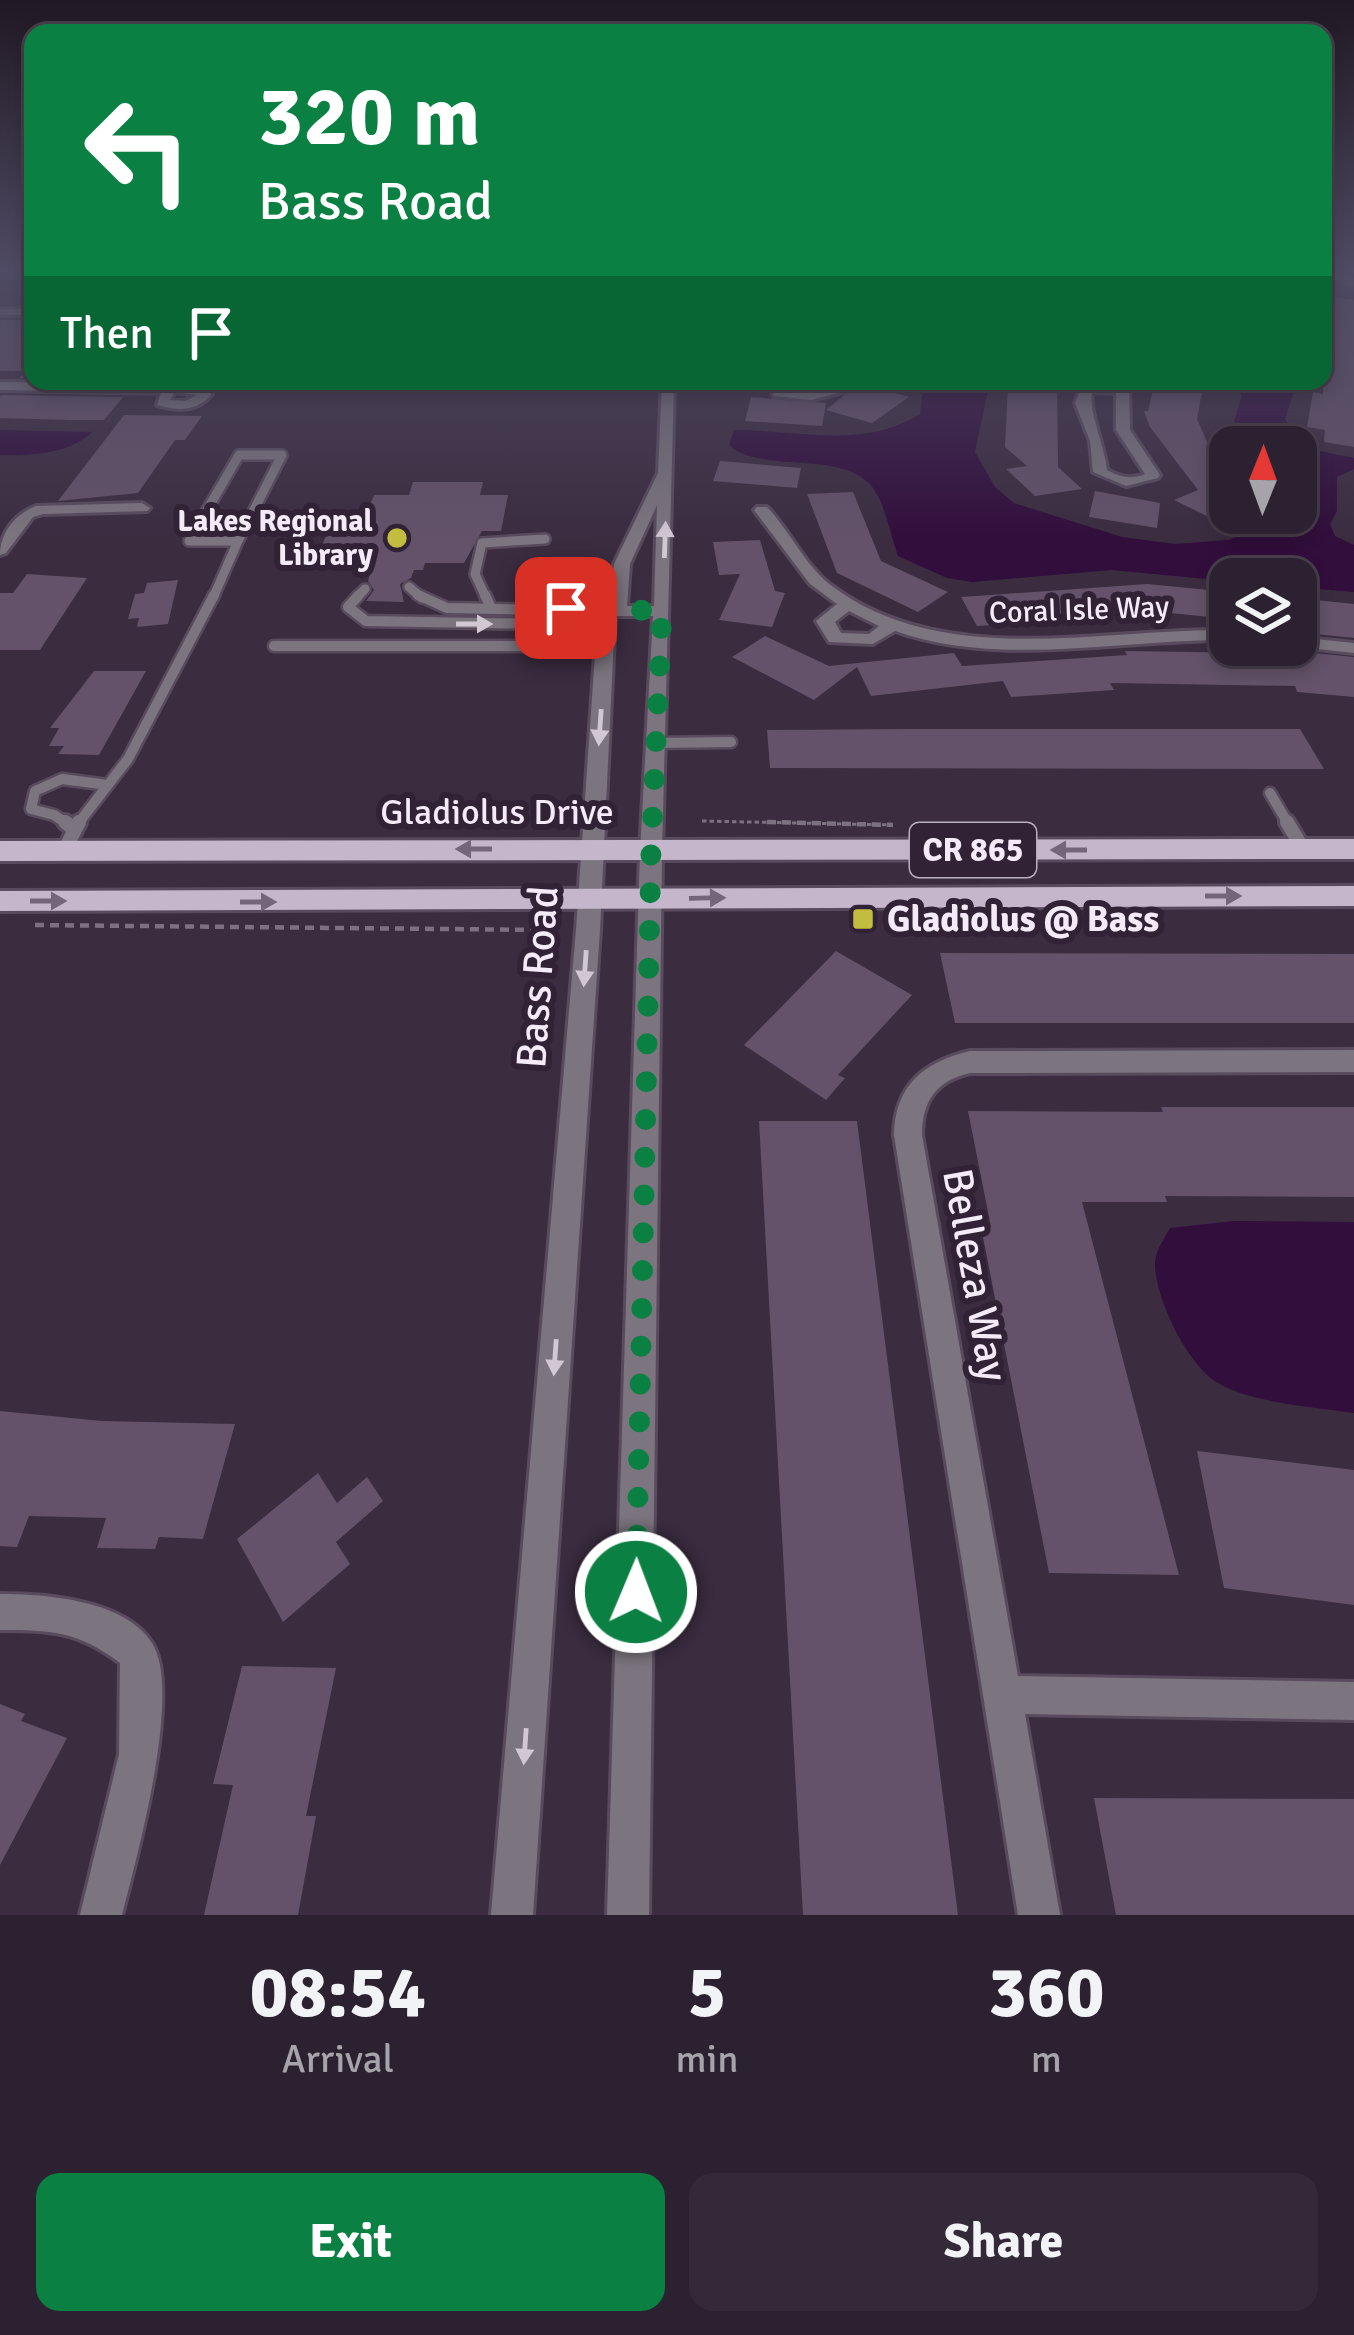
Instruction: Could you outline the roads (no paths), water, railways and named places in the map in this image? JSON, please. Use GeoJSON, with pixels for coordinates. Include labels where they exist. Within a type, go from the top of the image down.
{"type":"FeatureCollection","features":[{"type":"Feature","properties":{"kind":"main road","name":"Gladiolus Drive"},"geometry":{"type":"LineString","coordinates":[[0,851],[69,840],[651,852],[1354,849]]}},
{"type":"Feature","properties":{"kind":"main road","name":"CR 865"},"geometry":{"type":"LineString","coordinates":[[10,912],[652,899],[1354,896]]}},
{"type":"Feature","properties":{"kind":"street"},"geometry":{"type":"LineString","coordinates":[[158,390],[168,392]]}},
{"type":"Feature","properties":{"kind":"street"},"geometry":{"type":"LineString","coordinates":[[628,1915],[651,852],[668,390]]}},
{"type":"Feature","properties":{"kind":"street"},"geometry":{"type":"LineString","coordinates":[[777,390],[801,396],[827,396],[838,390]]}},
{"type":"Feature","properties":{"kind":"street"},"geometry":{"type":"LineString","coordinates":[[1094,390],[1083,397],[1097,441],[1097,464],[1112,479],[1145,480],[1153,475],[1150,467],[1123,430],[1123,390]]}},
{"type":"Feature","properties":{"kind":"street","name":"Bass Road"},"geometry":{"type":"LineString","coordinates":[[512,1915],[611,616],[622,564],[667,468]]}},
{"type":"Feature","properties":{"kind":"street"},"geometry":{"type":"LineString","coordinates":[[1,546],[28,514],[41,509],[142,508]]}},
{"type":"Feature","properties":{"kind":"street","name":"Coral Isle Way"},"geometry":{"type":"LineString","coordinates":[[762,510],[808,572],[848,604],[893,624],[999,643],[1144,633],[1209,635]]}},
{"type":"Feature","properties":{"kind":"street"},"geometry":{"type":"LineString","coordinates":[[848,604],[825,621],[835,638],[872,639],[893,624]]}},
{"type":"Feature","properties":{"kind":"street"},"geometry":{"type":"LineString","coordinates":[[611,616],[662,611]]}},
{"type":"Feature","properties":{"kind":"street"},"geometry":{"type":"LineString","coordinates":[[1317,644],[1354,648]]}},
{"type":"Feature","properties":{"kind":"street","name":"Belleza Way"},"geometry":{"type":"LineString","coordinates":[[1039,1915],[908,1136],[910,1105],[916,1091],[939,1071],[970,1062],[1354,1061]]}},
{"type":"Feature","properties":{"kind":"street"},"geometry":{"type":"LineString","coordinates":[[0,1612],[34,1612],[98,1623],[138,1653],[145,1708],[137,1777],[100,1915]]}},
{"type":"Feature","properties":{"kind":"street"},"geometry":{"type":"LineString","coordinates":[[1004,1695],[1354,1701]]}},
{"type":"Feature","properties":{"kind":"lane"},"geometry":{"type":"LineString","coordinates":[[108,785],[72,777],[35,791],[31,809],[54,815],[69,840],[108,785],[154,713],[226,578],[238,541],[282,455],[239,455],[189,541],[238,541]]}},
{"type":"Feature","properties":{"kind":"lane"},"geometry":{"type":"LineString","coordinates":[[491,608],[475,574],[482,543],[545,539]]}},
{"type":"Feature","properties":{"kind":"lane"},"geometry":{"type":"LineString","coordinates":[[409,587],[435,606],[611,616]]}},
{"type":"Feature","properties":{"kind":"lane"},"geometry":{"type":"LineString","coordinates":[[365,589],[350,600],[350,613],[357,618],[436,624],[611,616]]}},
{"type":"Feature","properties":{"kind":"lane"},"geometry":{"type":"LineString","coordinates":[[431,646],[436,624]]}},
{"type":"Feature","properties":{"kind":"lane"},"geometry":{"type":"LineString","coordinates":[[274,646],[525,646]]}},
{"type":"Feature","properties":{"kind":"lane"},"geometry":{"type":"LineString","coordinates":[[655,743],[731,742]]}},
{"type":"Feature","properties":{"kind":"lane"},"geometry":{"type":"LineString","coordinates":[[1270,793],[1303,849]]}},
{"type":"Feature","properties":{"kind":"place","name":"Lakes Regional Library"},"geometry":{"type":"Point","coordinates":[397,538]}},
{"type":"Feature","properties":{"kind":"place","name":"Gladiolus @ Bass"},"geometry":{"type":"Point","coordinates":[863,919]}}]}
